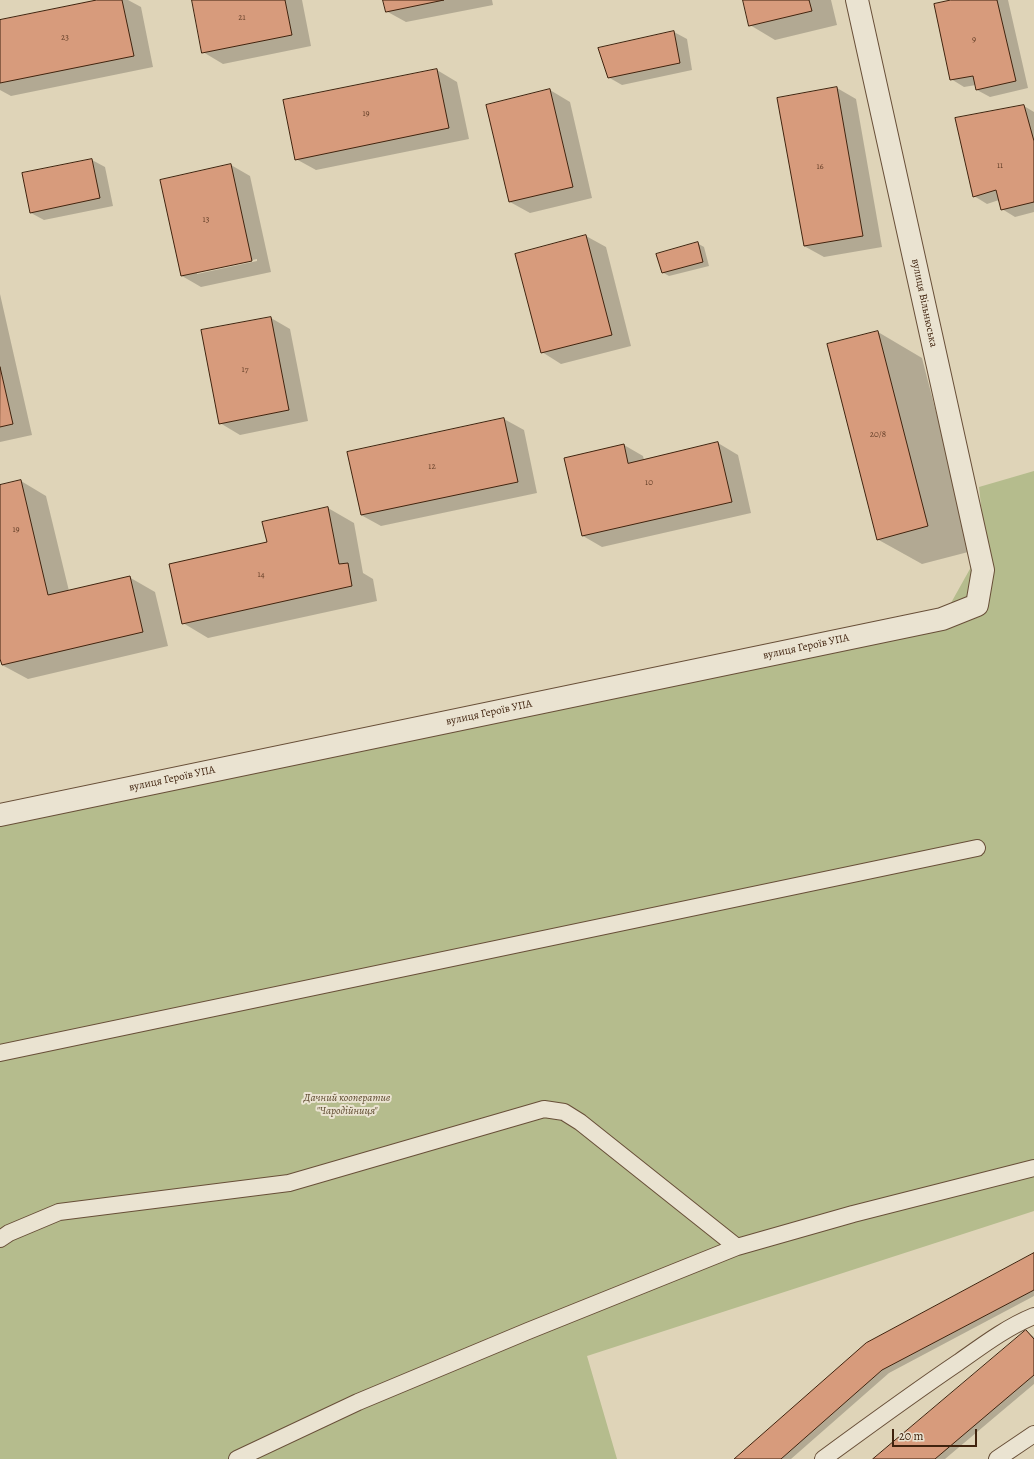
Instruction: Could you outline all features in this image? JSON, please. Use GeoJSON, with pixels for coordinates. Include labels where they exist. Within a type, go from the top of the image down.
{"type":"FeatureCollection","features":[{"type":"Feature","properties":{"kind":"street","name":"вулиця Вільнюська"},"geometry":{"type":"LineString","coordinates":[[857,0],[983,570],[977,605]]}},
{"type":"Feature","properties":{"kind":"street","name":"вулиця Героїв УПА"},"geometry":{"type":"LineString","coordinates":[[0,815],[942,619],[977,605]]}},
{"type":"Feature","properties":{"kind":"lane"},"geometry":{"type":"LineString","coordinates":[[0,1053],[977,848]]}},
{"type":"Feature","properties":{"kind":"lane"},"geometry":{"type":"LineString","coordinates":[[0,1239],[9,1233],[59,1212],[289,1183],[544,1109],[564,1112],[580,1122],[738,1247]]}},
{"type":"Feature","properties":{"kind":"lane"},"geometry":{"type":"LineString","coordinates":[[237,1459],[366,1399],[528,1331],[738,1247],[853,1214],[1034,1168]]}},
{"type":"Feature","properties":{"kind":"lane"},"geometry":{"type":"LineString","coordinates":[[823,1459],[995,1337],[1023,1320],[1034,1316]]}},
{"type":"Feature","properties":{"kind":"lane"},"geometry":{"type":"LineString","coordinates":[[997,1459],[1034,1434]]}},
{"type":"Feature","properties":{"kind":"green space","name":"Дачний кооператив \"Чародійниця\""},"geometry":{"type":"Polygon","coordinates":[[[1034,471],[1034,1211],[587,1356],[617,1459],[0,1459],[0,826],[942,619],[985,542],[979,487],[1034,471]]]}},
{"type":"Feature","properties":{"kind":"building"},"geometry":{"type":"Polygon","coordinates":[[[97,0],[122,0],[134,56],[0,83],[0,20],[97,0]]]}},
{"type":"Feature","properties":{"kind":"building"},"geometry":{"type":"Polygon","coordinates":[[[192,0],[285,0],[292,35],[202,53],[192,0]]]}},
{"type":"Feature","properties":{"kind":"building"},"geometry":{"type":"Polygon","coordinates":[[[383,0],[444,0],[386,12],[383,0]]]}},
{"type":"Feature","properties":{"kind":"building"},"geometry":{"type":"Polygon","coordinates":[[[743,0],[809,0],[812,11],[749,26],[743,0]]]}},
{"type":"Feature","properties":{"kind":"building"},"geometry":{"type":"Polygon","coordinates":[[[951,0],[997,0],[1016,81],[976,90],[973,76],[950,80],[934,4],[951,0]]]}},
{"type":"Feature","properties":{"kind":"building"},"geometry":{"type":"Polygon","coordinates":[[[674,31],[680,63],[608,78],[598,48],[674,31]]]}},
{"type":"Feature","properties":{"kind":"building"},"geometry":{"type":"Polygon","coordinates":[[[437,69],[449,128],[295,160],[283,100],[437,69]]]}},
{"type":"Feature","properties":{"kind":"building"},"geometry":{"type":"Polygon","coordinates":[[[837,87],[863,236],[804,246],[777,98],[837,87]]]}},
{"type":"Feature","properties":{"kind":"building"},"geometry":{"type":"Polygon","coordinates":[[[550,89],[573,187],[509,202],[486,105],[550,89]]]}},
{"type":"Feature","properties":{"kind":"building"},"geometry":{"type":"Polygon","coordinates":[[[1024,105],[1034,141],[1034,202],[1001,210],[996,190],[973,197],[955,118],[1024,105]]]}},
{"type":"Feature","properties":{"kind":"building"},"geometry":{"type":"Polygon","coordinates":[[[92,159],[100,198],[30,213],[22,173],[92,159]]]}},
{"type":"Feature","properties":{"kind":"building"},"geometry":{"type":"Polygon","coordinates":[[[231,164],[252,261],[181,276],[160,180],[231,164]]]}},
{"type":"Feature","properties":{"kind":"building"},"geometry":{"type":"Polygon","coordinates":[[[586,235],[612,335],[541,353],[515,254],[586,235]]]}},
{"type":"Feature","properties":{"kind":"building"},"geometry":{"type":"Polygon","coordinates":[[[698,242],[703,262],[662,273],[656,254],[698,242]]]}},
{"type":"Feature","properties":{"kind":"building"},"geometry":{"type":"Polygon","coordinates":[[[271,317],[289,410],[219,424],[201,330],[271,317]]]}},
{"type":"Feature","properties":{"kind":"building"},"geometry":{"type":"Polygon","coordinates":[[[878,331],[928,526],[877,540],[827,344],[878,331]]]}},
{"type":"Feature","properties":{"kind":"building"},"geometry":{"type":"Polygon","coordinates":[[[0,367],[13,424],[0,427],[0,367]]]}},
{"type":"Feature","properties":{"kind":"building"},"geometry":{"type":"Polygon","coordinates":[[[504,418],[518,482],[361,515],[347,452],[504,418]]]}},
{"type":"Feature","properties":{"kind":"building"},"geometry":{"type":"Polygon","coordinates":[[[718,442],[732,502],[582,536],[564,458],[624,444],[628,463],[718,442]]]}},
{"type":"Feature","properties":{"kind":"building"},"geometry":{"type":"Polygon","coordinates":[[[21,480],[48,595],[130,576],[143,632],[2,665],[0,659],[0,485],[21,480]]]}},
{"type":"Feature","properties":{"kind":"building"},"geometry":{"type":"Polygon","coordinates":[[[328,507],[339,564],[348,563],[352,586],[182,624],[169,564],[267,542],[262,522],[328,507]]]}},
{"type":"Feature","properties":{"kind":"building"},"geometry":{"type":"Polygon","coordinates":[[[1034,1253],[1034,1290],[882,1370],[781,1459],[734,1459],[866,1343],[1034,1253]]]}},
{"type":"Feature","properties":{"kind":"building"},"geometry":{"type":"Polygon","coordinates":[[[1026,1330],[1034,1339],[1034,1375],[935,1459],[873,1459],[1026,1330]]]}}]}
